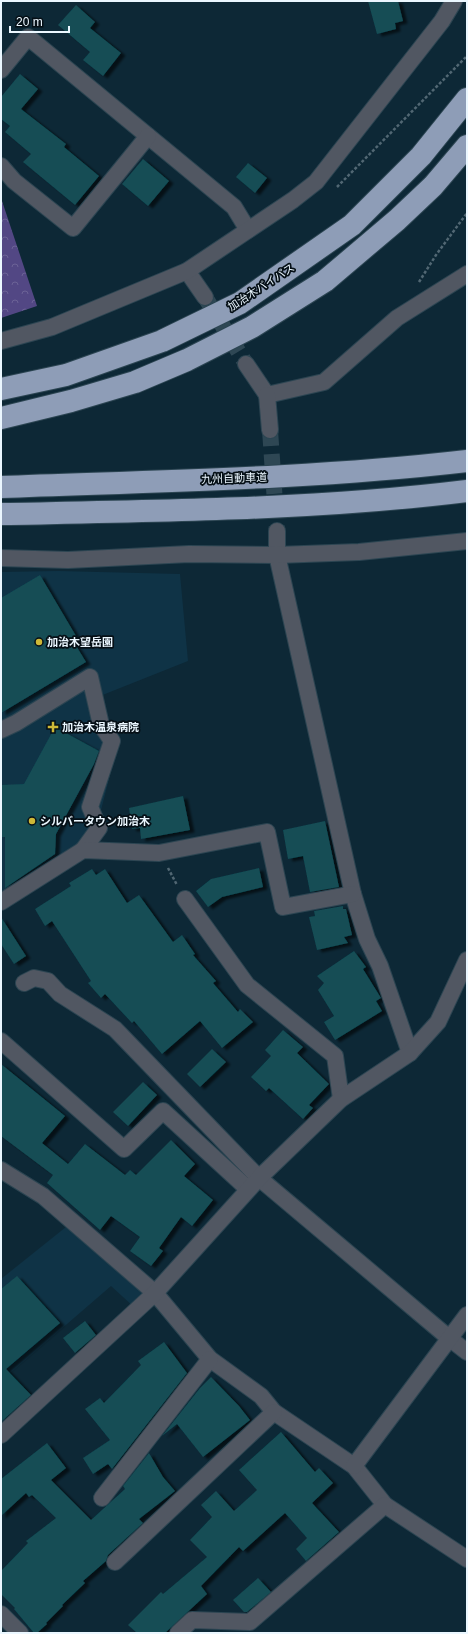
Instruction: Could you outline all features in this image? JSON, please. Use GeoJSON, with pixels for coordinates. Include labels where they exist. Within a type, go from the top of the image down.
{"type":"FeatureCollection","features":[{"type":"Feature","properties":{"kind":"highway","name":"加治木バイパス"},"geometry":{"type":"LineString","coordinates":[[1,389],[66,375],[162,341],[240,303],[352,225],[421,156],[467,99]]}},
{"type":"Feature","properties":{"kind":"highway"},"geometry":{"type":"LineString","coordinates":[[1,418],[71,401],[135,382],[188,360],[252,327],[331,276],[397,220],[428,191],[467,146]]}},
{"type":"Feature","properties":{"kind":"highway","name":"九州自動車道"},"geometry":{"type":"LineString","coordinates":[[1,487],[253,478],[413,467],[467,461]]}},
{"type":"Feature","properties":{"kind":"highway"},"geometry":{"type":"LineString","coordinates":[[1,514],[254,508],[417,497],[467,491]]}},
{"type":"Feature","properties":{"kind":"street"},"geometry":{"type":"LineString","coordinates":[[1,341],[52,326],[187,271],[293,200],[316,182],[442,21],[454,1]]}},
{"type":"Feature","properties":{"kind":"street"},"geometry":{"type":"LineString","coordinates":[[1,70],[28,37],[234,207],[248,230]]}},
{"type":"Feature","properties":{"kind":"street"},"geometry":{"type":"LineString","coordinates":[[1,166],[14,181],[73,228],[148,136]]}},
{"type":"Feature","properties":{"kind":"street"},"geometry":{"type":"LineString","coordinates":[[187,271],[204,297]]}},
{"type":"Feature","properties":{"kind":"street"},"geometry":{"type":"LineString","coordinates":[[267,395],[324,382],[397,318],[467,274]]}},
{"type":"Feature","properties":{"kind":"street"},"geometry":{"type":"LineString","coordinates":[[246,364],[267,395],[270,430]]}},
{"type":"Feature","properties":{"kind":"street"},"geometry":{"type":"LineString","coordinates":[[277,532],[277,555],[353,894],[366,939],[380,966],[410,1053]]}},
{"type":"Feature","properties":{"kind":"street"},"geometry":{"type":"LineString","coordinates":[[1,558],[68,560],[189,554],[277,555],[359,552],[467,541]]}},
{"type":"Feature","properties":{"kind":"street"},"geometry":{"type":"LineString","coordinates":[[1,730],[16,723],[90,677],[101,725],[112,741],[90,807],[99,828],[83,850],[1,902]]}},
{"type":"Feature","properties":{"kind":"street"},"geometry":{"type":"LineString","coordinates":[[83,850],[159,853],[267,832],[283,908],[353,894]]}},
{"type":"Feature","properties":{"kind":"street"},"geometry":{"type":"LineString","coordinates":[[185,899],[247,985],[334,1056],[341,1099]]}},
{"type":"Feature","properties":{"kind":"street"},"geometry":{"type":"LineString","coordinates":[[1,1435],[155,1293],[248,1189],[341,1099],[410,1053],[438,1022],[467,960]]}},
{"type":"Feature","properties":{"kind":"street"},"geometry":{"type":"LineString","coordinates":[[24,983],[34,978],[48,981],[60,994],[115,1029],[259,1178],[467,1352]]}},
{"type":"Feature","properties":{"kind":"street"},"geometry":{"type":"LineString","coordinates":[[1,1042],[124,1149],[163,1112],[248,1189]]}},
{"type":"Feature","properties":{"kind":"street"},"geometry":{"type":"LineString","coordinates":[[1,1170],[43,1196],[155,1293],[210,1360],[261,1396],[274,1412],[354,1466],[385,1505],[467,1559]]}},
{"type":"Feature","properties":{"kind":"street"},"geometry":{"type":"LineString","coordinates":[[354,1466],[467,1315]]}},
{"type":"Feature","properties":{"kind":"street"},"geometry":{"type":"LineString","coordinates":[[102,1498],[210,1360]]}},
{"type":"Feature","properties":{"kind":"street"},"geometry":{"type":"LineString","coordinates":[[115,1562],[274,1412]]}},
{"type":"Feature","properties":{"kind":"street"},"geometry":{"type":"LineString","coordinates":[[178,1633],[192,1620],[250,1622],[385,1505]]}},
{"type":"Feature","properties":{"kind":"street"},"geometry":{"type":"LineString","coordinates":[[1,1614],[20,1633]]}},
{"type":"Feature","properties":{"kind":"path"},"geometry":{"type":"LineString","coordinates":[[332,192],[467,56]]}},
{"type":"Feature","properties":{"kind":"path"},"geometry":{"type":"LineString","coordinates":[[416,287],[436,255],[467,213]]}},
{"type":"Feature","properties":{"kind":"path"},"geometry":{"type":"LineString","coordinates":[[159,853],[185,899]]}},
{"type":"Feature","properties":{"kind":"shaded area","name":"加治木温泉病院"},"geometry":{"type":"Polygon","coordinates":[[[58,571],[180,574],[188,661],[95,698],[115,756],[93,841],[1,899],[1,572],[58,571]]]}},
{"type":"Feature","properties":{"kind":"shaded area"},"geometry":{"type":"Polygon","coordinates":[[[71,1223],[153,1291],[134,1307],[111,1286],[1,1381],[1,1279],[71,1223]]]}},
{"type":"Feature","properties":{"kind":"green space"},"geometry":{"type":"Polygon","coordinates":[[[1,198],[37,306],[1,318],[1,198]]]}},
{"type":"Feature","properties":{"kind":"building"},"geometry":{"type":"Polygon","coordinates":[[[368,1],[398,1],[403,21],[395,23],[396,29],[377,34],[368,1]]]}},
{"type":"Feature","properties":{"kind":"building"},"geometry":{"type":"Polygon","coordinates":[[[76,5],[95,22],[90,28],[121,53],[103,76],[83,60],[90,52],[58,25],[76,5]]]}},
{"type":"Feature","properties":{"kind":"building"},"geometry":{"type":"Polygon","coordinates":[[[20,74],[38,89],[21,109],[66,144],[64,147],[99,176],[75,205],[23,162],[31,154],[5,132],[10,126],[1,119],[1,97],[20,74]]]}},
{"type":"Feature","properties":{"kind":"building"},"geometry":{"type":"Polygon","coordinates":[[[143,159],[169,181],[148,206],[122,184],[143,159]]]}},
{"type":"Feature","properties":{"kind":"building"},"geometry":{"type":"Polygon","coordinates":[[[248,163],[267,178],[255,193],[236,177],[248,163]]]}},
{"type":"Feature","properties":{"kind":"building","name":"加治木望岳園"},"geometry":{"type":"Polygon","coordinates":[[[40,575],[79,641],[75,644],[86,662],[1,713],[1,598],[40,575]]]}},
{"type":"Feature","properties":{"kind":"building","name":"シルバータウン加治木"},"geometry":{"type":"Polygon","coordinates":[[[55,727],[99,751],[94,764],[56,834],[55,854],[5,888],[5,837],[1,837],[1,785],[24,784],[55,727]]]}},
{"type":"Feature","properties":{"kind":"building"},"geometry":{"type":"Polygon","coordinates":[[[183,796],[190,830],[141,839],[140,828],[132,829],[129,808],[183,796]]]}},
{"type":"Feature","properties":{"kind":"building"},"geometry":{"type":"Polygon","coordinates":[[[325,821],[339,887],[310,892],[303,856],[288,859],[283,830],[325,821]]]}},
{"type":"Feature","properties":{"kind":"building"},"geometry":{"type":"Polygon","coordinates":[[[259,868],[263,887],[222,897],[208,907],[196,891],[211,879],[259,868]]]}},
{"type":"Feature","properties":{"kind":"building"},"geometry":{"type":"Polygon","coordinates":[[[92,869],[96,875],[105,869],[127,903],[139,895],[173,942],[182,935],[195,954],[193,955],[216,981],[213,983],[238,1012],[240,1009],[253,1022],[222,1048],[200,1021],[162,1054],[134,1021],[132,1023],[105,994],[101,998],[88,983],[91,981],[52,921],[45,926],[35,909],[71,886],[69,883],[92,869]]]}},
{"type":"Feature","properties":{"kind":"building"},"geometry":{"type":"Polygon","coordinates":[[[343,906],[343,909],[346,909],[352,935],[344,937],[348,943],[317,950],[309,917],[315,916],[314,911],[343,906]]]}},
{"type":"Feature","properties":{"kind":"building"},"geometry":{"type":"Polygon","coordinates":[[[1,917],[26,956],[14,964],[1,944],[1,917]]]}},
{"type":"Feature","properties":{"kind":"building"},"geometry":{"type":"Polygon","coordinates":[[[354,951],[366,967],[363,969],[381,998],[376,1001],[382,1011],[335,1040],[324,1022],[334,1016],[318,990],[324,983],[317,976],[354,951]]]}},
{"type":"Feature","properties":{"kind":"building"},"geometry":{"type":"Polygon","coordinates":[[[283,1030],[303,1047],[297,1053],[329,1084],[309,1105],[313,1108],[303,1119],[269,1088],[266,1091],[251,1077],[271,1056],[265,1050],[283,1030]]]}},
{"type":"Feature","properties":{"kind":"building"},"geometry":{"type":"Polygon","coordinates":[[[212,1049],[226,1062],[200,1087],[187,1074],[212,1049]]]}},
{"type":"Feature","properties":{"kind":"building"},"geometry":{"type":"Polygon","coordinates":[[[1,1064],[65,1116],[42,1143],[68,1164],[85,1144],[125,1175],[130,1170],[136,1175],[171,1140],[195,1164],[184,1176],[213,1200],[192,1226],[181,1217],[159,1248],[163,1251],[151,1266],[130,1251],[140,1237],[111,1216],[100,1230],[47,1183],[53,1175],[1,1136],[1,1064]]]}},
{"type":"Feature","properties":{"kind":"building"},"geometry":{"type":"Polygon","coordinates":[[[143,1082],[157,1095],[128,1126],[113,1112],[143,1082]]]}},
{"type":"Feature","properties":{"kind":"building"},"geometry":{"type":"Polygon","coordinates":[[[17,1276],[60,1323],[6,1369],[31,1395],[1,1422],[1,1289],[17,1276]]]}},
{"type":"Feature","properties":{"kind":"building"},"geometry":{"type":"Polygon","coordinates":[[[85,1321],[96,1335],[75,1353],[63,1338],[85,1321]]]}},
{"type":"Feature","properties":{"kind":"building"},"geometry":{"type":"Polygon","coordinates":[[[164,1342],[187,1373],[112,1469],[108,1464],[93,1474],[83,1458],[110,1440],[85,1409],[100,1398],[104,1403],[141,1365],[138,1361],[164,1342]]]}},
{"type":"Feature","properties":{"kind":"building"},"geometry":{"type":"Polygon","coordinates":[[[211,1377],[239,1406],[250,1420],[203,1457],[177,1424],[162,1436],[200,1388],[211,1377]]]}},
{"type":"Feature","properties":{"kind":"building"},"geometry":{"type":"Polygon","coordinates":[[[281,1432],[315,1472],[319,1468],[333,1483],[312,1503],[339,1532],[306,1561],[296,1549],[307,1538],[285,1513],[243,1551],[239,1547],[201,1586],[207,1594],[165,1633],[137,1633],[128,1625],[161,1592],[163,1594],[207,1557],[190,1540],[212,1517],[201,1505],[216,1491],[234,1511],[257,1490],[239,1470],[281,1432]]]}},
{"type":"Feature","properties":{"kind":"building"},"geometry":{"type":"Polygon","coordinates":[[[47,1443],[66,1468],[51,1480],[91,1520],[125,1489],[123,1486],[149,1453],[163,1477],[175,1491],[139,1519],[143,1523],[108,1555],[106,1561],[83,1581],[85,1583],[62,1605],[63,1606],[46,1623],[47,1624],[37,1633],[34,1633],[14,1609],[15,1608],[1,1594],[1,1571],[28,1543],[26,1541],[56,1518],[32,1495],[29,1497],[26,1493],[1,1516],[1,1479],[47,1443]]]}},
{"type":"Feature","properties":{"kind":"building"},"geometry":{"type":"Polygon","coordinates":[[[258,1578],[271,1592],[247,1612],[244,1612],[233,1600],[258,1578]]]}},
{"type":"Feature","properties":{"kind":"tunnel"},"geometry":{"type":"LineString","coordinates":[[205,297],[246,364]]}},
{"type":"Feature","properties":{"kind":"tunnel"},"geometry":{"type":"LineString","coordinates":[[270,430],[277,531]]}},
{"type":"Feature","properties":{"kind":"place","name":"加治木望岳園"},"geometry":{"type":"Point","coordinates":[39,642]}},
{"type":"Feature","properties":{"kind":"place","name":"加治木温泉病院"},"geometry":{"type":"Point","coordinates":[53,727]}},
{"type":"Feature","properties":{"kind":"place","name":"シルバータウン加治木"},"geometry":{"type":"Point","coordinates":[32,821]}}]}
